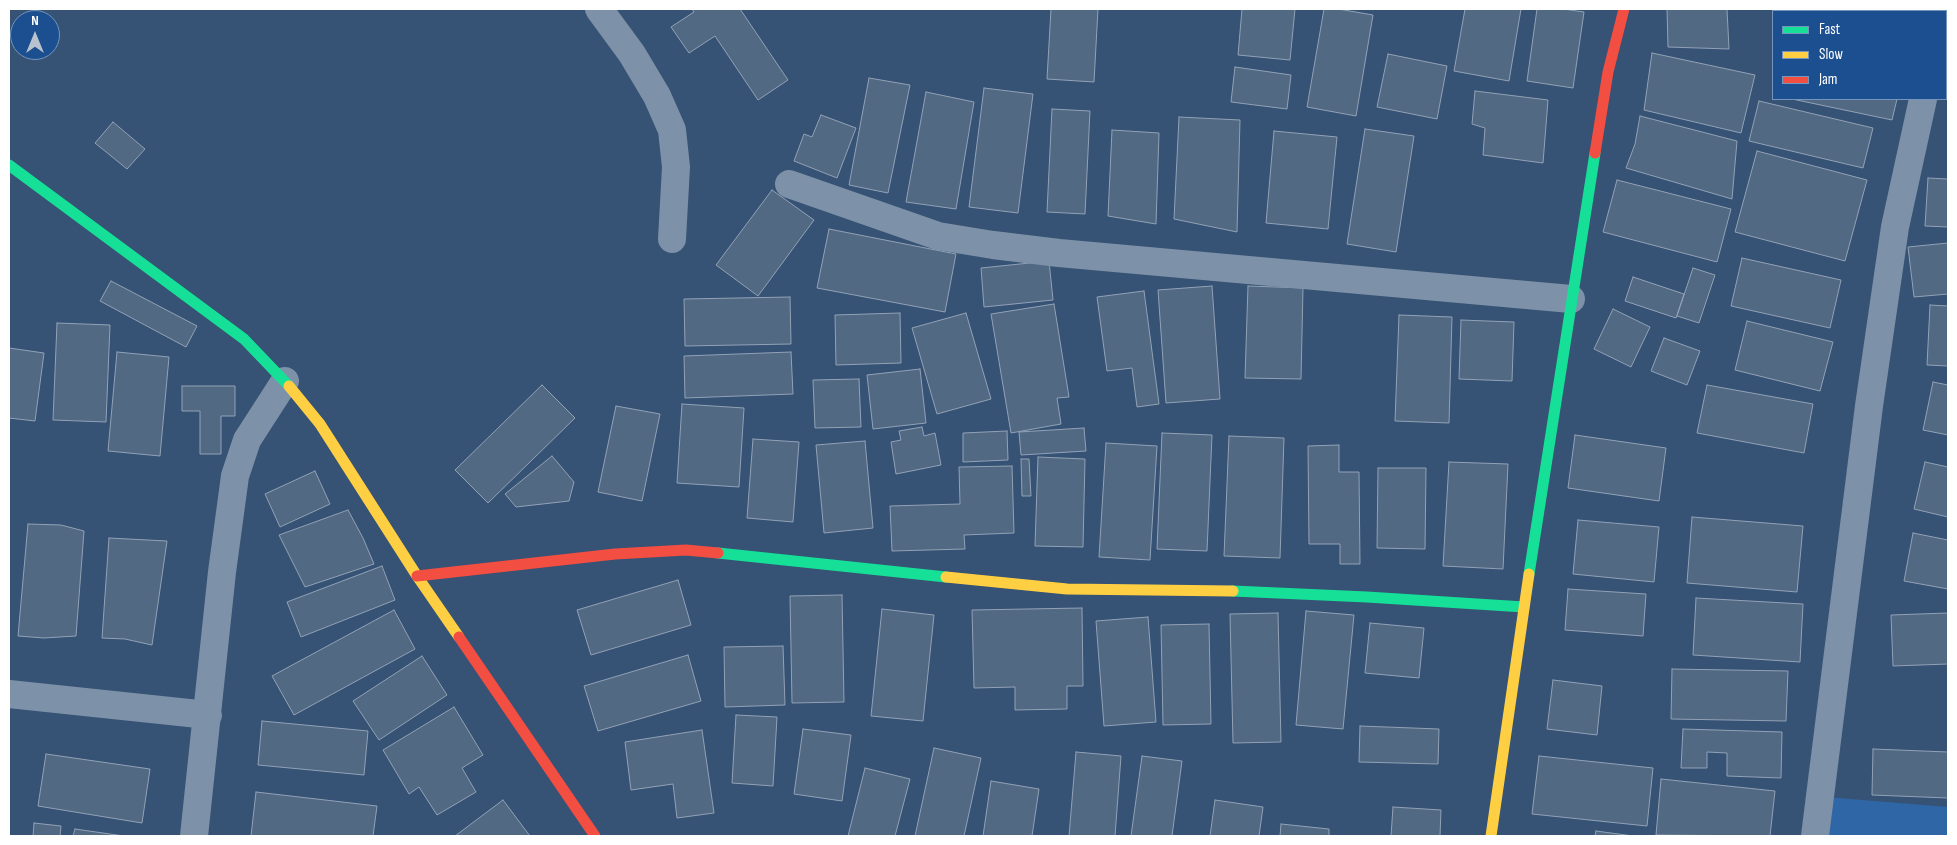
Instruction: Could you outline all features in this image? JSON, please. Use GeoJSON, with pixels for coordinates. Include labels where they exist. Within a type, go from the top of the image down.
{"type":"FeatureCollection","features":[{"type":"Feature","properties":{"kind":"street"},"geometry":{"type":"LineString","coordinates":[[599,9],[632,54],[652,88],[672,130],[676,167],[672,239]]}},
{"type":"Feature","properties":{"kind":"street"},"geometry":{"type":"LineString","coordinates":[[1492,836],[1524,607],[1571,299],[1608,72],[1624,9]]}},
{"type":"Feature","properties":{"kind":"street"},"geometry":{"type":"LineString","coordinates":[[1815,836],[1870,406],[1894,236],[1923,100]]}},
{"type":"Feature","properties":{"kind":"street"},"geometry":{"type":"LineString","coordinates":[[9,165],[244,339],[285,381],[320,424],[417,576],[595,836]]}},
{"type":"Feature","properties":{"kind":"street"},"geometry":{"type":"LineString","coordinates":[[789,184],[938,236],[993,245],[1059,253],[1571,299]]}},
{"type":"Feature","properties":{"kind":"street"},"geometry":{"type":"LineString","coordinates":[[194,836],[222,572],[235,476],[247,440],[285,381]]}},
{"type":"Feature","properties":{"kind":"street"},"geometry":{"type":"LineString","coordinates":[[417,576],[614,554],[686,550],[1067,588],[1196,590],[1367,597],[1524,607]]}},
{"type":"Feature","properties":{"kind":"street"},"geometry":{"type":"LineString","coordinates":[[9,694],[208,715]]}},
{"type":"Feature","properties":{"kind":"shaded area"},"geometry":{"type":"Polygon","coordinates":[[[1826,797],[1948,807],[1948,836],[1823,836],[1826,797]]]}},
{"type":"Feature","properties":{"kind":"building"},"geometry":{"type":"Polygon","coordinates":[[[692,9],[740,9],[788,80],[758,100],[715,36],[689,53],[671,27],[694,12],[692,9]]]}},
{"type":"Feature","properties":{"kind":"building"},"geometry":{"type":"Polygon","coordinates":[[[1051,9],[1098,9],[1094,82],[1047,79],[1051,9]]]}},
{"type":"Feature","properties":{"kind":"building"},"geometry":{"type":"Polygon","coordinates":[[[1242,9],[1295,9],[1290,60],[1238,55],[1242,9]]]}},
{"type":"Feature","properties":{"kind":"building"},"geometry":{"type":"Polygon","coordinates":[[[1324,9],[1338,9],[1373,15],[1356,116],[1307,107],[1324,9]]]}},
{"type":"Feature","properties":{"kind":"building"},"geometry":{"type":"Polygon","coordinates":[[[1465,9],[1521,9],[1509,81],[1454,71],[1465,9]]]}},
{"type":"Feature","properties":{"kind":"building"},"geometry":{"type":"Polygon","coordinates":[[[1537,9],[1563,9],[1584,12],[1573,88],[1527,81],[1537,9]]]}},
{"type":"Feature","properties":{"kind":"building"},"geometry":{"type":"Polygon","coordinates":[[[1667,9],[1727,9],[1729,49],[1668,47],[1667,9]]]}},
{"type":"Feature","properties":{"kind":"building"},"geometry":{"type":"Polygon","coordinates":[[[1843,9],[1848,10],[1795,10],[1843,9]]]}},
{"type":"Feature","properties":{"kind":"building"},"geometry":{"type":"Polygon","coordinates":[[[1652,53],[1755,75],[1741,133],[1644,110],[1652,53]]]}},
{"type":"Feature","properties":{"kind":"building"},"geometry":{"type":"Polygon","coordinates":[[[1388,54],[1447,66],[1437,119],[1377,107],[1388,54]]]}},
{"type":"Feature","properties":{"kind":"building"},"geometry":{"type":"Polygon","coordinates":[[[1235,67],[1291,75],[1287,109],[1231,102],[1235,67]]]}},
{"type":"Feature","properties":{"kind":"building"},"geometry":{"type":"Polygon","coordinates":[[[869,78],[910,85],[888,193],[849,185],[869,78]]]}},
{"type":"Feature","properties":{"kind":"building"},"geometry":{"type":"Polygon","coordinates":[[[984,88],[1033,94],[1018,213],[969,207],[984,88]]]}},
{"type":"Feature","properties":{"kind":"building"},"geometry":{"type":"Polygon","coordinates":[[[1475,91],[1548,100],[1543,163],[1483,155],[1485,128],[1472,124],[1475,91]]]}},
{"type":"Feature","properties":{"kind":"building"},"geometry":{"type":"Polygon","coordinates":[[[926,92],[974,102],[956,209],[906,202],[926,92]]]}},
{"type":"Feature","properties":{"kind":"building"},"geometry":{"type":"Polygon","coordinates":[[[1797,100],[1897,100],[1892,120],[1797,100]]]}},
{"type":"Feature","properties":{"kind":"building"},"geometry":{"type":"Polygon","coordinates":[[[1759,101],[1873,128],[1863,168],[1749,141],[1759,101]]]}},
{"type":"Feature","properties":{"kind":"building"},"geometry":{"type":"Polygon","coordinates":[[[1052,109],[1090,111],[1085,214],[1047,212],[1052,109]]]}},
{"type":"Feature","properties":{"kind":"building"},"geometry":{"type":"Polygon","coordinates":[[[821,115],[856,128],[837,178],[794,161],[804,134],[812,137],[821,115]]]}},
{"type":"Feature","properties":{"kind":"building"},"geometry":{"type":"Polygon","coordinates":[[[1640,116],[1737,141],[1732,199],[1626,168],[1635,144],[1640,116]]]}},
{"type":"Feature","properties":{"kind":"building"},"geometry":{"type":"Polygon","coordinates":[[[1179,117],[1240,120],[1237,232],[1174,219],[1179,117]]]}},
{"type":"Feature","properties":{"kind":"building"},"geometry":{"type":"Polygon","coordinates":[[[113,122],[145,149],[127,169],[95,143],[113,122]]]}},
{"type":"Feature","properties":{"kind":"building"},"geometry":{"type":"Polygon","coordinates":[[[1365,129],[1414,136],[1396,252],[1347,244],[1365,129]]]}},
{"type":"Feature","properties":{"kind":"building"},"geometry":{"type":"Polygon","coordinates":[[[1112,130],[1159,133],[1156,224],[1108,216],[1112,130]]]}},
{"type":"Feature","properties":{"kind":"building"},"geometry":{"type":"Polygon","coordinates":[[[1274,131],[1337,137],[1328,229],[1266,223],[1274,131]]]}},
{"type":"Feature","properties":{"kind":"building"},"geometry":{"type":"Polygon","coordinates":[[[1757,151],[1867,180],[1845,261],[1735,232],[1757,151]]]}},
{"type":"Feature","properties":{"kind":"building"},"geometry":{"type":"Polygon","coordinates":[[[1928,178],[1948,179],[1948,227],[1925,226],[1928,178]]]}},
{"type":"Feature","properties":{"kind":"building"},"geometry":{"type":"Polygon","coordinates":[[[1617,180],[1731,209],[1717,262],[1603,232],[1617,180]]]}},
{"type":"Feature","properties":{"kind":"building"},"geometry":{"type":"Polygon","coordinates":[[[772,190],[814,220],[758,296],[716,265],[772,190]]]}},
{"type":"Feature","properties":{"kind":"building"},"geometry":{"type":"Polygon","coordinates":[[[829,229],[956,254],[945,312],[817,288],[829,229]]]}},
{"type":"Feature","properties":{"kind":"building"},"geometry":{"type":"Polygon","coordinates":[[[1948,243],[1948,294],[1914,297],[1908,247],[1948,243]]]}},
{"type":"Feature","properties":{"kind":"building"},"geometry":{"type":"Polygon","coordinates":[[[1742,258],[1841,280],[1830,328],[1731,306],[1742,258]]]}},
{"type":"Feature","properties":{"kind":"building"},"geometry":{"type":"Polygon","coordinates":[[[1049,261],[1053,300],[984,307],[981,268],[1049,261]]]}},
{"type":"Feature","properties":{"kind":"building"},"geometry":{"type":"Polygon","coordinates":[[[1693,268],[1715,275],[1699,323],[1677,316],[1693,268]]]}},
{"type":"Feature","properties":{"kind":"building"},"geometry":{"type":"Polygon","coordinates":[[[1633,277],[1684,294],[1676,318],[1625,301],[1633,277]]]}},
{"type":"Feature","properties":{"kind":"building"},"geometry":{"type":"Polygon","coordinates":[[[111,281],[197,326],[186,347],[100,301],[111,281]]]}},
{"type":"Feature","properties":{"kind":"building"},"geometry":{"type":"Polygon","coordinates":[[[1212,286],[1220,399],[1166,403],[1158,290],[1212,286]]]}},
{"type":"Feature","properties":{"kind":"building"},"geometry":{"type":"Polygon","coordinates":[[[1248,286],[1303,288],[1301,379],[1245,378],[1248,286]]]}},
{"type":"Feature","properties":{"kind":"building"},"geometry":{"type":"Polygon","coordinates":[[[1144,291],[1159,404],[1137,407],[1132,368],[1107,371],[1097,297],[1144,291]]]}},
{"type":"Feature","properties":{"kind":"building"},"geometry":{"type":"Polygon","coordinates":[[[790,297],[791,344],[685,346],[684,299],[790,297]]]}},
{"type":"Feature","properties":{"kind":"building"},"geometry":{"type":"Polygon","coordinates":[[[1054,304],[1069,397],[1057,398],[1061,424],[1011,433],[991,314],[1054,304]]]}},
{"type":"Feature","properties":{"kind":"building"},"geometry":{"type":"Polygon","coordinates":[[[1930,305],[1948,306],[1948,366],[1927,365],[1930,305]]]}},
{"type":"Feature","properties":{"kind":"building"},"geometry":{"type":"Polygon","coordinates":[[[1613,309],[1650,327],[1631,367],[1594,349],[1613,309]]]}},
{"type":"Feature","properties":{"kind":"building"},"geometry":{"type":"Polygon","coordinates":[[[900,313],[901,363],[836,365],[835,315],[900,313]]]}},
{"type":"Feature","properties":{"kind":"building"},"geometry":{"type":"Polygon","coordinates":[[[966,313],[991,399],[937,414],[912,328],[966,313]]]}},
{"type":"Feature","properties":{"kind":"building"},"geometry":{"type":"Polygon","coordinates":[[[1399,315],[1452,317],[1449,423],[1395,421],[1399,315]]]}},
{"type":"Feature","properties":{"kind":"building"},"geometry":{"type":"Polygon","coordinates":[[[1461,320],[1514,322],[1512,381],[1459,379],[1461,320]]]}},
{"type":"Feature","properties":{"kind":"building"},"geometry":{"type":"Polygon","coordinates":[[[1747,321],[1833,342],[1820,391],[1735,370],[1747,321]]]}},
{"type":"Feature","properties":{"kind":"building"},"geometry":{"type":"Polygon","coordinates":[[[57,323],[110,325],[106,422],[53,420],[57,323]]]}},
{"type":"Feature","properties":{"kind":"building"},"geometry":{"type":"Polygon","coordinates":[[[1664,338],[1700,351],[1687,385],[1651,371],[1664,338]]]}},
{"type":"Feature","properties":{"kind":"building"},"geometry":{"type":"Polygon","coordinates":[[[9,348],[44,353],[35,421],[9,418],[9,348]]]}},
{"type":"Feature","properties":{"kind":"building"},"geometry":{"type":"Polygon","coordinates":[[[117,352],[169,357],[160,456],[108,451],[117,352]]]}},
{"type":"Feature","properties":{"kind":"building"},"geometry":{"type":"Polygon","coordinates":[[[791,352],[793,394],[685,398],[684,356],[791,352]]]}},
{"type":"Feature","properties":{"kind":"building"},"geometry":{"type":"Polygon","coordinates":[[[920,369],[926,423],[873,429],[867,375],[920,369]]]}},
{"type":"Feature","properties":{"kind":"building"},"geometry":{"type":"Polygon","coordinates":[[[859,379],[861,427],[815,428],[813,380],[859,379]]]}},
{"type":"Feature","properties":{"kind":"building"},"geometry":{"type":"Polygon","coordinates":[[[1933,382],[1948,385],[1948,435],[1923,430],[1933,382]]]}},
{"type":"Feature","properties":{"kind":"building"},"geometry":{"type":"Polygon","coordinates":[[[542,385],[575,418],[488,503],[455,470],[542,385]]]}},
{"type":"Feature","properties":{"kind":"building"},"geometry":{"type":"Polygon","coordinates":[[[1707,385],[1813,404],[1804,453],[1697,433],[1707,385]]]}},
{"type":"Feature","properties":{"kind":"building"},"geometry":{"type":"Polygon","coordinates":[[[182,386],[235,386],[235,416],[221,416],[221,454],[200,454],[200,411],[182,411],[182,386]]]}},
{"type":"Feature","properties":{"kind":"building"},"geometry":{"type":"Polygon","coordinates":[[[682,404],[744,408],[739,487],[677,483],[682,404]]]}},
{"type":"Feature","properties":{"kind":"building"},"geometry":{"type":"Polygon","coordinates":[[[616,406],[660,414],[642,501],[598,492],[616,406]]]}},
{"type":"Feature","properties":{"kind":"building"},"geometry":{"type":"Polygon","coordinates":[[[922,427],[924,436],[935,433],[941,465],[896,474],[891,442],[901,440],[899,431],[922,427]]]}},
{"type":"Feature","properties":{"kind":"building"},"geometry":{"type":"Polygon","coordinates":[[[1084,428],[1086,451],[1021,455],[1019,432],[1084,428]]]}},
{"type":"Feature","properties":{"kind":"building"},"geometry":{"type":"Polygon","coordinates":[[[1007,431],[1008,460],[963,462],[963,433],[1007,431]]]}},
{"type":"Feature","properties":{"kind":"building"},"geometry":{"type":"Polygon","coordinates":[[[1162,433],[1212,435],[1207,551],[1157,549],[1162,433]]]}},
{"type":"Feature","properties":{"kind":"building"},"geometry":{"type":"Polygon","coordinates":[[[1575,435],[1666,448],[1659,501],[1568,488],[1575,435]]]}},
{"type":"Feature","properties":{"kind":"building"},"geometry":{"type":"Polygon","coordinates":[[[1229,436],[1284,438],[1280,558],[1224,556],[1229,436]]]}},
{"type":"Feature","properties":{"kind":"building"},"geometry":{"type":"Polygon","coordinates":[[[753,439],[799,442],[793,522],[747,518],[753,439]]]}},
{"type":"Feature","properties":{"kind":"building"},"geometry":{"type":"Polygon","coordinates":[[[865,441],[873,528],[824,533],[816,445],[865,441]]]}},
{"type":"Feature","properties":{"kind":"building"},"geometry":{"type":"Polygon","coordinates":[[[1106,443],[1157,446],[1150,560],[1099,557],[1106,443]]]}},
{"type":"Feature","properties":{"kind":"building"},"geometry":{"type":"Polygon","coordinates":[[[1339,445],[1339,472],[1359,472],[1360,564],[1340,564],[1340,544],[1309,544],[1308,446],[1339,445]]]}},
{"type":"Feature","properties":{"kind":"building"},"geometry":{"type":"Polygon","coordinates":[[[552,456],[574,482],[569,501],[516,507],[505,494],[552,456]]]}},
{"type":"Feature","properties":{"kind":"building"},"geometry":{"type":"Polygon","coordinates":[[[1038,457],[1085,459],[1083,547],[1035,546],[1038,457]]]}},
{"type":"Feature","properties":{"kind":"building"},"geometry":{"type":"Polygon","coordinates":[[[1021,459],[1029,459],[1031,496],[1022,496],[1021,459]]]}},
{"type":"Feature","properties":{"kind":"building"},"geometry":{"type":"Polygon","coordinates":[[[1449,462],[1508,464],[1503,569],[1443,566],[1449,462]]]}},
{"type":"Feature","properties":{"kind":"building"},"geometry":{"type":"Polygon","coordinates":[[[1925,462],[1948,467],[1948,517],[1914,509],[1925,462]]]}},
{"type":"Feature","properties":{"kind":"building"},"geometry":{"type":"Polygon","coordinates":[[[1012,466],[1014,533],[964,535],[965,549],[892,551],[890,506],[960,504],[959,467],[1012,466]]]}},
{"type":"Feature","properties":{"kind":"building"},"geometry":{"type":"Polygon","coordinates":[[[1378,468],[1426,468],[1425,549],[1377,548],[1378,468]]]}},
{"type":"Feature","properties":{"kind":"building"},"geometry":{"type":"Polygon","coordinates":[[[315,471],[330,504],[280,527],[265,494],[315,471]]]}},
{"type":"Feature","properties":{"kind":"building"},"geometry":{"type":"Polygon","coordinates":[[[348,510],[374,564],[305,587],[279,535],[348,510]]]}},
{"type":"Feature","properties":{"kind":"building"},"geometry":{"type":"Polygon","coordinates":[[[1692,517],[1803,526],[1797,592],[1687,583],[1692,517]]]}},
{"type":"Feature","properties":{"kind":"building"},"geometry":{"type":"Polygon","coordinates":[[[1578,520],[1659,527],[1654,582],[1573,574],[1578,520]]]}},
{"type":"Feature","properties":{"kind":"building"},"geometry":{"type":"Polygon","coordinates":[[[28,524],[61,525],[84,531],[76,636],[44,638],[18,636],[28,524]]]}},
{"type":"Feature","properties":{"kind":"building"},"geometry":{"type":"Polygon","coordinates":[[[1913,533],[1948,540],[1948,589],[1904,581],[1913,533]]]}},
{"type":"Feature","properties":{"kind":"building"},"geometry":{"type":"Polygon","coordinates":[[[109,538],[167,541],[152,645],[125,639],[102,638],[109,538]]]}},
{"type":"Feature","properties":{"kind":"building"},"geometry":{"type":"Polygon","coordinates":[[[382,566],[395,600],[301,637],[287,602],[382,566]]]}},
{"type":"Feature","properties":{"kind":"building"},"geometry":{"type":"Polygon","coordinates":[[[678,580],[691,625],[591,655],[577,610],[678,580]]]}},
{"type":"Feature","properties":{"kind":"building"},"geometry":{"type":"Polygon","coordinates":[[[1568,589],[1646,594],[1643,636],[1565,630],[1568,589]]]}},
{"type":"Feature","properties":{"kind":"building"},"geometry":{"type":"Polygon","coordinates":[[[842,595],[844,702],[792,703],[790,596],[842,595]]]}},
{"type":"Feature","properties":{"kind":"building"},"geometry":{"type":"Polygon","coordinates":[[[1696,598],[1803,604],[1800,662],[1693,655],[1696,598]]]}},
{"type":"Feature","properties":{"kind":"building"},"geometry":{"type":"Polygon","coordinates":[[[1082,608],[1083,686],[1067,686],[1067,709],[1015,710],[1015,687],[974,688],[972,610],[1082,608]]]}},
{"type":"Feature","properties":{"kind":"building"},"geometry":{"type":"Polygon","coordinates":[[[882,609],[934,615],[923,721],[871,716],[882,609]]]}},
{"type":"Feature","properties":{"kind":"building"},"geometry":{"type":"Polygon","coordinates":[[[394,610],[415,649],[294,715],[272,676],[394,610]]]}},
{"type":"Feature","properties":{"kind":"building"},"geometry":{"type":"Polygon","coordinates":[[[1306,611],[1354,615],[1343,729],[1296,725],[1306,611]]]}},
{"type":"Feature","properties":{"kind":"building"},"geometry":{"type":"Polygon","coordinates":[[[1278,613],[1281,742],[1233,743],[1230,614],[1278,613]]]}},
{"type":"Feature","properties":{"kind":"building"},"geometry":{"type":"Polygon","coordinates":[[[1948,613],[1948,664],[1893,666],[1891,615],[1948,613]]]}},
{"type":"Feature","properties":{"kind":"building"},"geometry":{"type":"Polygon","coordinates":[[[1148,617],[1156,722],[1104,726],[1096,621],[1148,617]]]}},
{"type":"Feature","properties":{"kind":"building"},"geometry":{"type":"Polygon","coordinates":[[[1370,623],[1424,628],[1419,678],[1365,673],[1370,623]]]}},
{"type":"Feature","properties":{"kind":"building"},"geometry":{"type":"Polygon","coordinates":[[[1209,624],[1211,724],[1163,725],[1161,625],[1209,624]]]}},
{"type":"Feature","properties":{"kind":"building"},"geometry":{"type":"Polygon","coordinates":[[[783,646],[785,705],[725,707],[724,647],[783,646]]]}},
{"type":"Feature","properties":{"kind":"building"},"geometry":{"type":"Polygon","coordinates":[[[688,655],[701,701],[598,731],[584,686],[688,655]]]}},
{"type":"Feature","properties":{"kind":"building"},"geometry":{"type":"Polygon","coordinates":[[[422,656],[447,695],[379,740],[353,701],[422,656]]]}},
{"type":"Feature","properties":{"kind":"building"},"geometry":{"type":"Polygon","coordinates":[[[1672,669],[1788,671],[1786,721],[1671,719],[1672,669]]]}},
{"type":"Feature","properties":{"kind":"building"},"geometry":{"type":"Polygon","coordinates":[[[1553,680],[1602,686],[1597,735],[1547,729],[1553,680]]]}},
{"type":"Feature","properties":{"kind":"building"},"geometry":{"type":"Polygon","coordinates":[[[454,707],[483,755],[462,768],[476,792],[437,815],[419,787],[409,794],[383,750],[454,707]]]}},
{"type":"Feature","properties":{"kind":"building"},"geometry":{"type":"Polygon","coordinates":[[[736,715],[777,717],[773,786],[732,783],[736,715]]]}},
{"type":"Feature","properties":{"kind":"building"},"geometry":{"type":"Polygon","coordinates":[[[262,721],[368,731],[364,775],[258,765],[262,721]]]}},
{"type":"Feature","properties":{"kind":"building"},"geometry":{"type":"Polygon","coordinates":[[[1360,726],[1439,729],[1438,764],[1359,762],[1360,726]]]}},
{"type":"Feature","properties":{"kind":"building"},"geometry":{"type":"Polygon","coordinates":[[[803,729],[851,735],[842,801],[794,794],[803,729]]]}},
{"type":"Feature","properties":{"kind":"building"},"geometry":{"type":"Polygon","coordinates":[[[1683,729],[1782,732],[1781,778],[1727,776],[1727,753],[1707,752],[1707,768],[1681,768],[1683,729]]]}},
{"type":"Feature","properties":{"kind":"building"},"geometry":{"type":"Polygon","coordinates":[[[702,730],[714,813],[677,818],[673,784],[631,790],[625,742],[702,730]]]}},
{"type":"Feature","properties":{"kind":"building"},"geometry":{"type":"Polygon","coordinates":[[[934,748],[981,758],[964,836],[915,836],[934,748]]]}},
{"type":"Feature","properties":{"kind":"building"},"geometry":{"type":"Polygon","coordinates":[[[1873,749],[1948,752],[1948,798],[1872,795],[1873,749]]]}},
{"type":"Feature","properties":{"kind":"building"},"geometry":{"type":"Polygon","coordinates":[[[1076,752],[1121,756],[1115,836],[1069,836],[1076,752]]]}},
{"type":"Feature","properties":{"kind":"building"},"geometry":{"type":"Polygon","coordinates":[[[46,754],[150,769],[142,823],[38,806],[46,754]]]}},
{"type":"Feature","properties":{"kind":"building"},"geometry":{"type":"Polygon","coordinates":[[[1142,756],[1182,761],[1172,836],[1131,836],[1142,756]]]}},
{"type":"Feature","properties":{"kind":"building"},"geometry":{"type":"Polygon","coordinates":[[[1539,756],[1653,768],[1647,826],[1532,814],[1539,756]]]}},
{"type":"Feature","properties":{"kind":"building"},"geometry":{"type":"Polygon","coordinates":[[[865,768],[910,779],[895,836],[848,836],[865,768]]]}},
{"type":"Feature","properties":{"kind":"building"},"geometry":{"type":"Polygon","coordinates":[[[1661,779],[1775,791],[1770,836],[1656,835],[1661,779]]]}},
{"type":"Feature","properties":{"kind":"building"},"geometry":{"type":"Polygon","coordinates":[[[991,781],[1039,789],[1032,836],[983,836],[991,781]]]}},
{"type":"Feature","properties":{"kind":"building"},"geometry":{"type":"Polygon","coordinates":[[[256,792],[377,806],[373,836],[251,836],[256,792]]]}},
{"type":"Feature","properties":{"kind":"building"},"geometry":{"type":"Polygon","coordinates":[[[503,800],[530,836],[455,836],[503,800]]]}},
{"type":"Feature","properties":{"kind":"building"},"geometry":{"type":"Polygon","coordinates":[[[1215,800],[1263,807],[1259,836],[1210,836],[1215,800]]]}},
{"type":"Feature","properties":{"kind":"building"},"geometry":{"type":"Polygon","coordinates":[[[1393,807],[1441,810],[1440,836],[1391,836],[1393,807]]]}},
{"type":"Feature","properties":{"kind":"building"},"geometry":{"type":"Polygon","coordinates":[[[34,823],[61,826],[60,836],[33,836],[34,823]]]}},
{"type":"Feature","properties":{"kind":"building"},"geometry":{"type":"Polygon","coordinates":[[[1281,824],[1329,829],[1329,836],[1280,836],[1281,824]]]}},
{"type":"Feature","properties":{"kind":"building"},"geometry":{"type":"Polygon","coordinates":[[[75,829],[124,836],[73,836],[75,829]]]}},
{"type":"Feature","properties":{"kind":"building"},"geometry":{"type":"Polygon","coordinates":[[[1596,831],[1633,836],[1595,836],[1596,831]]]}},
{"type":"Feature","properties":{"kind":"traffic: fast"},"geometry":{"type":"LineString","coordinates":[[1529,574],[1595,153]]}},
{"type":"Feature","properties":{"kind":"traffic: fast"},"geometry":{"type":"LineString","coordinates":[[9,165],[244,339],[289,386]]}},
{"type":"Feature","properties":{"kind":"traffic: fast"},"geometry":{"type":"LineString","coordinates":[[718,553],[946,577]]}},
{"type":"Feature","properties":{"kind":"traffic: fast"},"geometry":{"type":"LineString","coordinates":[[1233,591],[1524,607]]}},
{"type":"Feature","properties":{"kind":"traffic: slow"},"geometry":{"type":"LineString","coordinates":[[289,386],[320,424],[417,576],[459,637]]}},
{"type":"Feature","properties":{"kind":"traffic: slow"},"geometry":{"type":"LineString","coordinates":[[1491,836],[1529,574]]}},
{"type":"Feature","properties":{"kind":"traffic: slow"},"geometry":{"type":"LineString","coordinates":[[946,577],[1067,589],[1233,591]]}},
{"type":"Feature","properties":{"kind":"traffic: jam"},"geometry":{"type":"LineString","coordinates":[[1595,153],[1608,72],[1624,9]]}},
{"type":"Feature","properties":{"kind":"traffic: jam"},"geometry":{"type":"LineString","coordinates":[[417,576],[615,554],[686,550],[718,553]]}},
{"type":"Feature","properties":{"kind":"traffic: jam"},"geometry":{"type":"LineString","coordinates":[[459,637],[595,836]]}}]}
